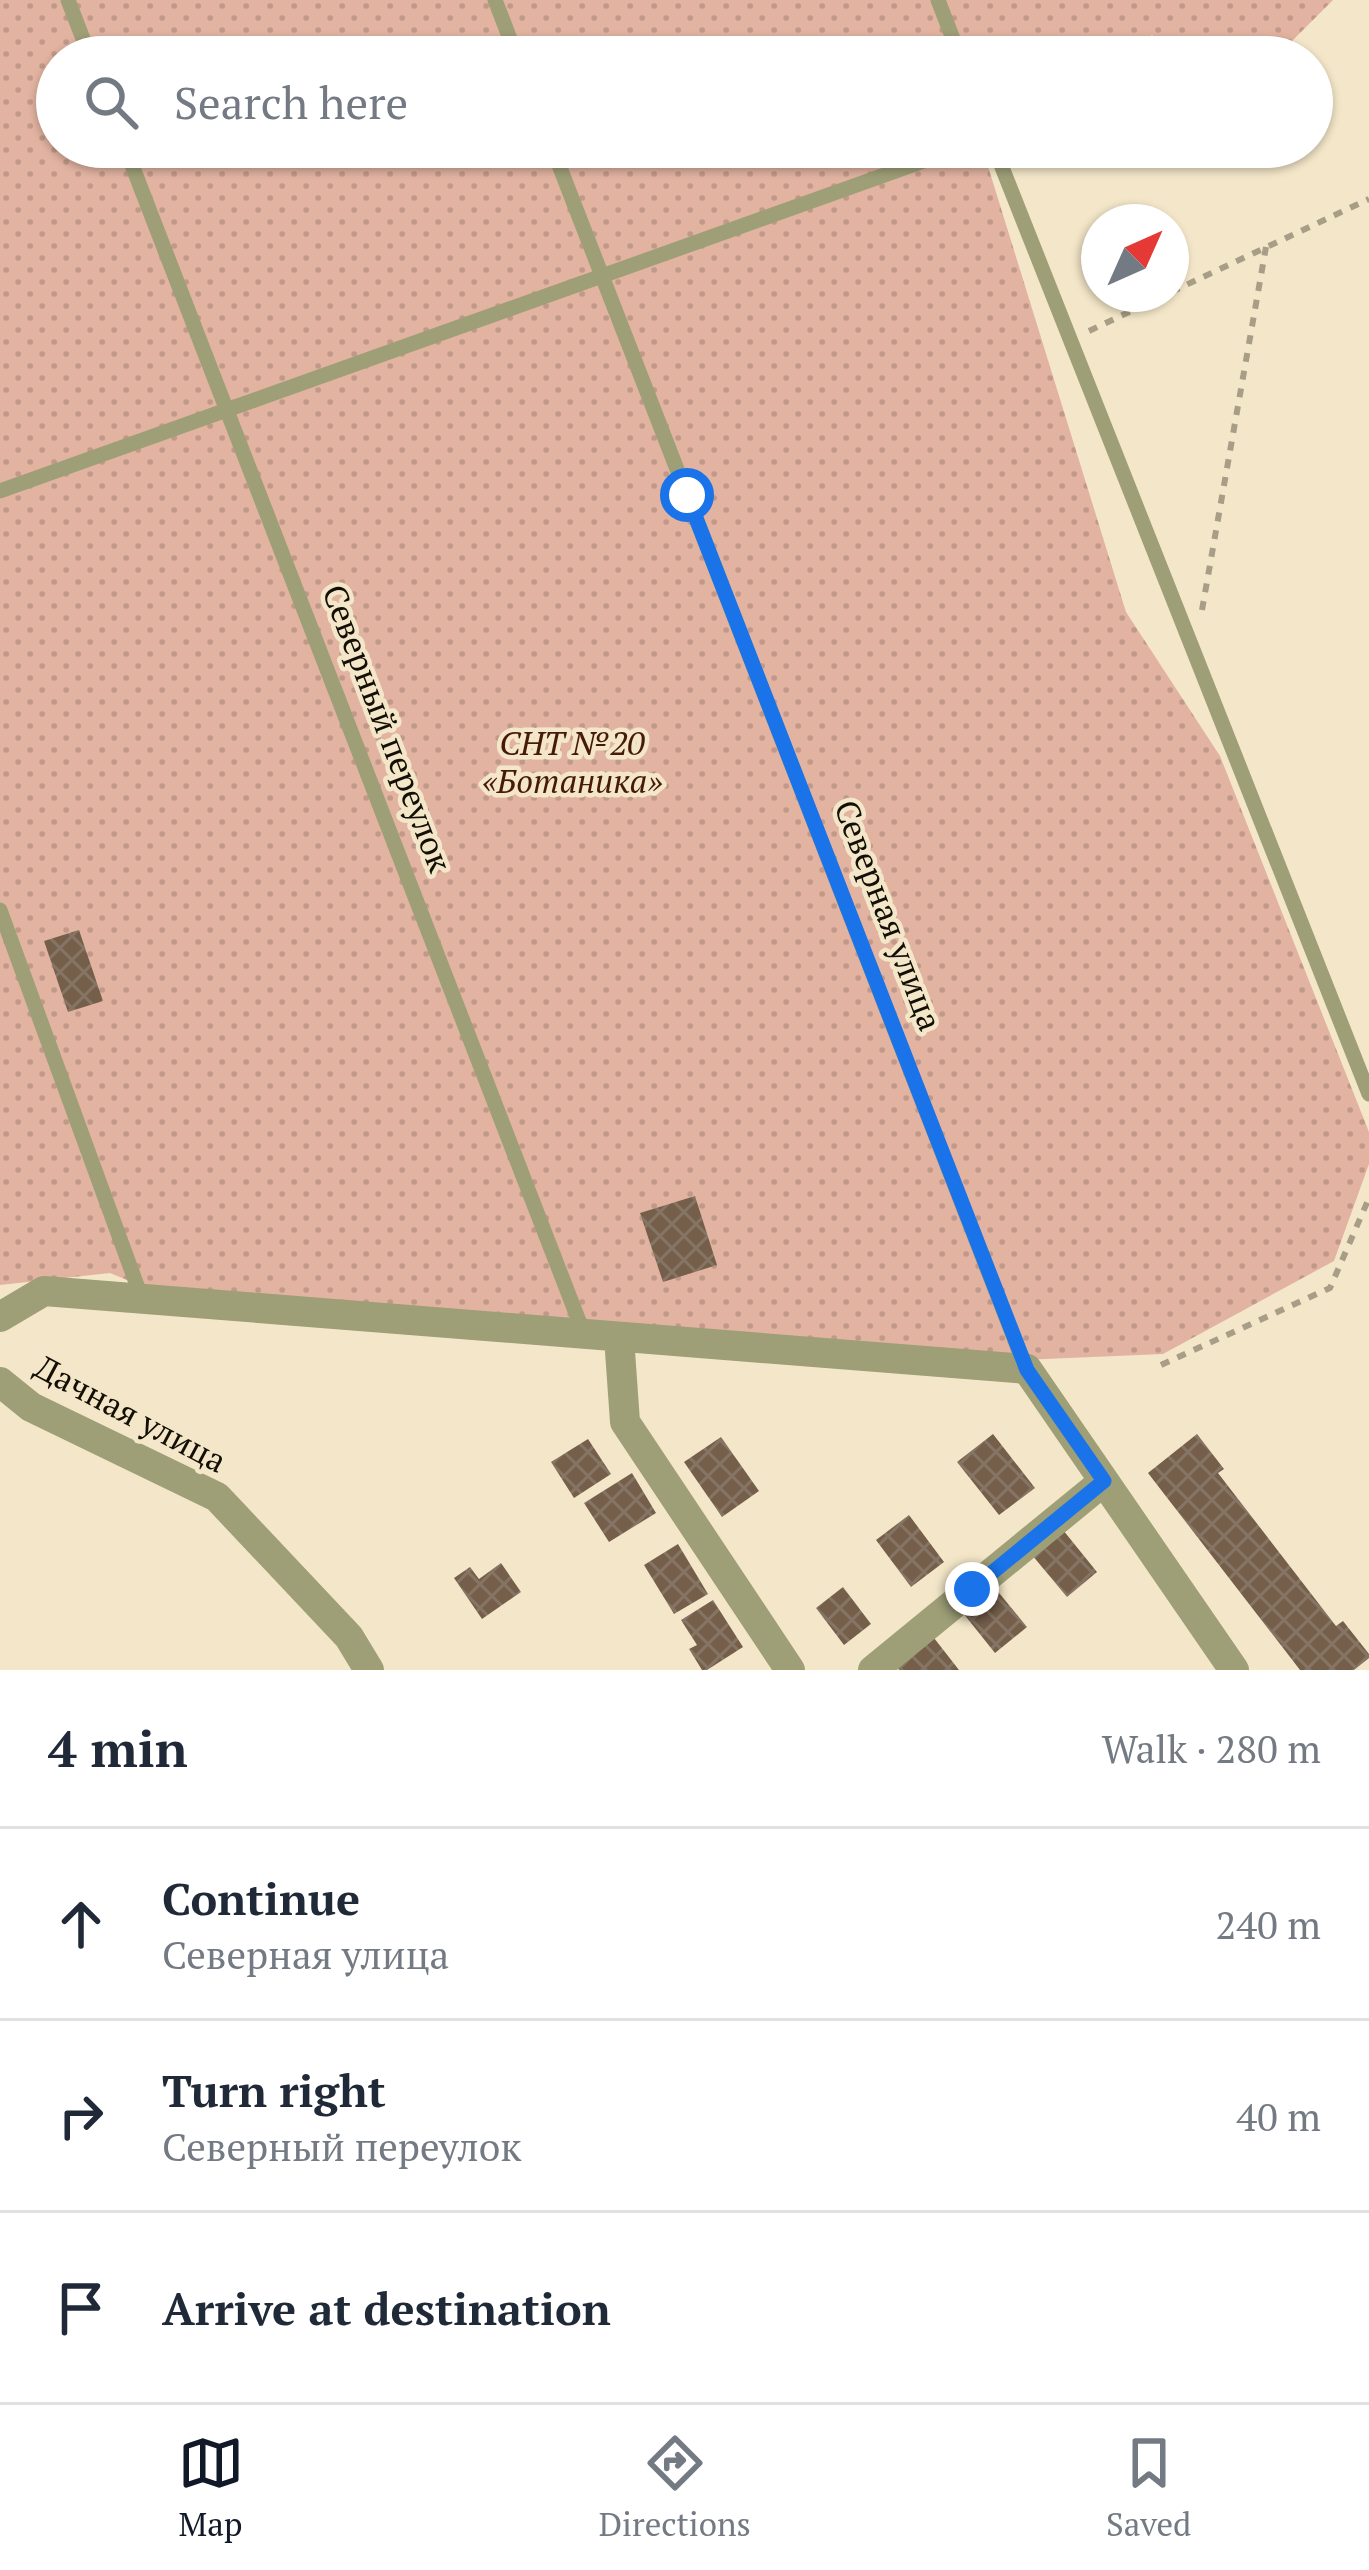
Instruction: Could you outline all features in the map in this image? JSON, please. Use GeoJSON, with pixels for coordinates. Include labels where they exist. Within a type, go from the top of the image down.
{"type":"FeatureCollection","features":[{"type":"Feature","properties":{"kind":"street"},"geometry":{"type":"LineString","coordinates":[[0,1317],[44,1291],[1027,1370]]}},
{"type":"Feature","properties":{"kind":"street"},"geometry":{"type":"LineString","coordinates":[[619,1337],[625,1422],[790,1670]]}},
{"type":"Feature","properties":{"kind":"street","name":"Северная улица"},"geometry":{"type":"LineString","coordinates":[[1027,1370],[1234,1670]]}},
{"type":"Feature","properties":{"kind":"street","name":"Дачная улица"},"geometry":{"type":"LineString","coordinates":[[0,1382],[31,1407],[217,1497],[349,1637],[369,1670]]}},
{"type":"Feature","properties":{"kind":"street"},"geometry":{"type":"LineString","coordinates":[[873,1670],[1104,1481]]}},
{"type":"Feature","properties":{"kind":"lane"},"geometry":{"type":"LineString","coordinates":[[68,0],[82,36]]}},
{"type":"Feature","properties":{"kind":"lane"},"geometry":{"type":"LineString","coordinates":[[495,0],[509,36]]}},
{"type":"Feature","properties":{"kind":"lane"},"geometry":{"type":"LineString","coordinates":[[938,0],[952,36]]}},
{"type":"Feature","properties":{"kind":"lane","name":"Северный переулок"},"geometry":{"type":"LineString","coordinates":[[133,168],[584,1334]]}},
{"type":"Feature","properties":{"kind":"lane","name":"Северная улица"},"geometry":{"type":"LineString","coordinates":[[560,168],[1027,1370]]}},
{"type":"Feature","properties":{"kind":"lane"},"geometry":{"type":"LineString","coordinates":[[0,491],[904,168]]}},
{"type":"Feature","properties":{"kind":"lane"},"geometry":{"type":"LineString","coordinates":[[1002,168],[1369,1094]]}},
{"type":"Feature","properties":{"kind":"lane"},"geometry":{"type":"LineString","coordinates":[[0,910],[142,1299]]}},
{"type":"Feature","properties":{"kind":"path"},"geometry":{"type":"LineString","coordinates":[[1189,284],[1369,199]]}},
{"type":"Feature","properties":{"kind":"path"},"geometry":{"type":"LineString","coordinates":[[1195,653],[1266,248]]}},
{"type":"Feature","properties":{"kind":"path"},"geometry":{"type":"LineString","coordinates":[[1071,339],[1129,312]]}},
{"type":"Feature","properties":{"kind":"path"},"geometry":{"type":"LineString","coordinates":[[1161,1365],[1330,1288],[1369,1198]]}},
{"type":"Feature","properties":{"kind":"green space","name":"СНТ №20 «Ботаника»"},"geometry":{"type":"Polygon","coordinates":[[[0,0],[1333,0],[1297,36],[36,36],[36,168],[989,168],[1126,612],[1220,756],[1369,1132],[1369,1164],[1334,1261],[1163,1354],[997,1361],[219,1318],[110,1273],[0,1285],[0,0]]]}},
{"type":"Feature","properties":{"kind":"building"},"geometry":{"type":"Polygon","coordinates":[[[79,930],[103,1001],[68,1012],[44,941],[79,930]]]}},
{"type":"Feature","properties":{"kind":"building"},"geometry":{"type":"Polygon","coordinates":[[[695,1196],[717,1265],[663,1282],[640,1213],[695,1196]]]}},
{"type":"Feature","properties":{"kind":"building"},"geometry":{"type":"Polygon","coordinates":[[[993,1434],[1035,1488],[999,1515],[957,1462],[993,1434]]]}},
{"type":"Feature","properties":{"kind":"building"},"geometry":{"type":"Polygon","coordinates":[[[1197,1434],[1224,1469],[1218,1473],[1336,1626],[1343,1621],[1369,1654],[1354,1670],[1300,1670],[1148,1473],[1197,1434]]]}},
{"type":"Feature","properties":{"kind":"building"},"geometry":{"type":"Polygon","coordinates":[[[721,1437],[759,1491],[722,1517],[684,1462],[721,1437]]]}},
{"type":"Feature","properties":{"kind":"building"},"geometry":{"type":"Polygon","coordinates":[[[588,1439],[611,1474],[574,1498],[551,1462],[588,1439]]]}},
{"type":"Feature","properties":{"kind":"building"},"geometry":{"type":"Polygon","coordinates":[[[632,1473],[656,1513],[609,1542],[584,1503],[632,1473]]]}},
{"type":"Feature","properties":{"kind":"building"},"geometry":{"type":"Polygon","coordinates":[[[909,1515],[944,1562],[911,1587],[876,1540],[909,1515]]]}},
{"type":"Feature","properties":{"kind":"building"},"geometry":{"type":"Polygon","coordinates":[[[1063,1530],[1097,1572],[1067,1597],[1032,1555],[1063,1530]]]}},
{"type":"Feature","properties":{"kind":"building"},"geometry":{"type":"Polygon","coordinates":[[[678,1544],[708,1594],[674,1614],[644,1565],[678,1544]]]}},
{"type":"Feature","properties":{"kind":"building"},"geometry":{"type":"Polygon","coordinates":[[[501,1563],[521,1592],[482,1619],[454,1578],[470,1567],[479,1579],[501,1563]]]}},
{"type":"Feature","properties":{"kind":"building"},"geometry":{"type":"Polygon","coordinates":[[[843,1587],[871,1624],[844,1645],[816,1608],[843,1587]]]}},
{"type":"Feature","properties":{"kind":"building"},"geometry":{"type":"Polygon","coordinates":[[[995,1588],[1027,1627],[995,1653],[963,1613],[995,1588]]]}},
{"type":"Feature","properties":{"kind":"building"},"geometry":{"type":"Polygon","coordinates":[[[713,1600],[743,1647],[702,1670],[689,1649],[697,1645],[681,1620],[713,1600]]]}},
{"type":"Feature","properties":{"kind":"building"},"geometry":{"type":"Polygon","coordinates":[[[934,1638],[959,1670],[899,1670],[897,1667],[934,1638]]]}},
{"type":"Feature","properties":{"kind":"route"},"geometry":{"type":"LineString","coordinates":[[687,495],[1027,1370],[1104,1481],[972,1589]]}}]}
